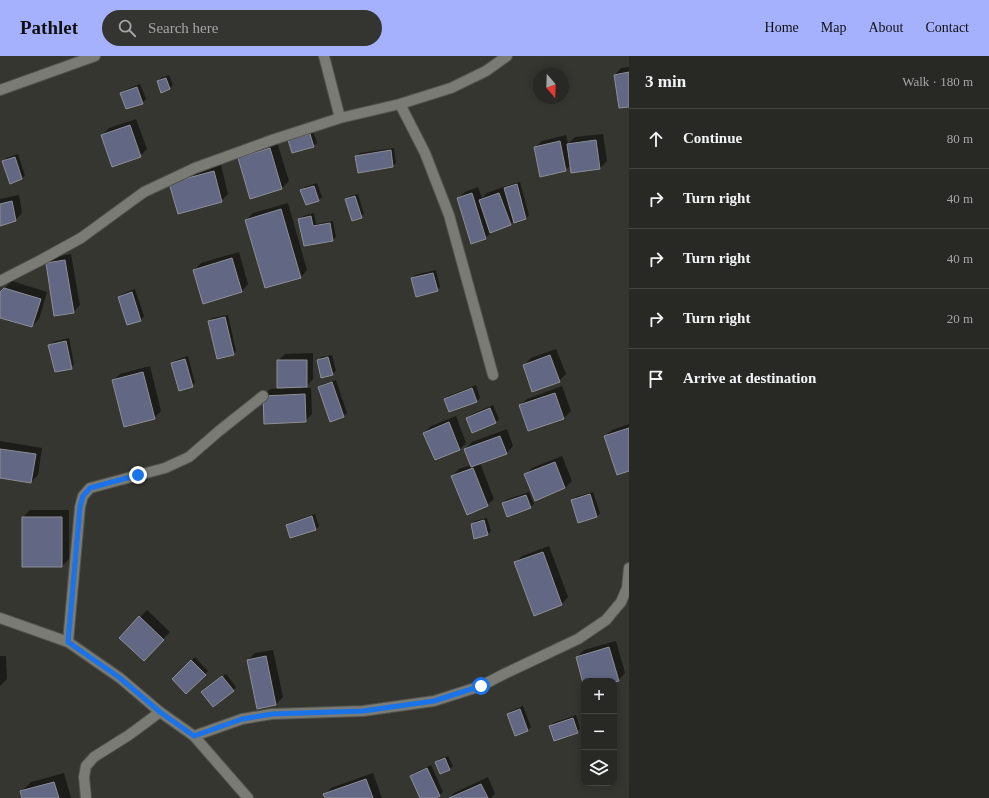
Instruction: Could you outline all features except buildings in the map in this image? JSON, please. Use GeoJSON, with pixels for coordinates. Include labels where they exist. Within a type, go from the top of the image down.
{"type":"FeatureCollection","features":[{"type":"Feature","properties":{"kind":"street"},"geometry":{"type":"LineString","coordinates":[[0,90],[95,56]]}},
{"type":"Feature","properties":{"kind":"street"},"geometry":{"type":"LineString","coordinates":[[324,56],[340,118]]}},
{"type":"Feature","properties":{"kind":"street"},"geometry":{"type":"LineString","coordinates":[[0,281],[81,238],[144,192],[195,168],[272,140],[340,118],[400,104],[450,88],[486,71],[507,56]]}},
{"type":"Feature","properties":{"kind":"street"},"geometry":{"type":"LineString","coordinates":[[400,104],[426,153],[449,215],[493,375]]}},
{"type":"Feature","properties":{"kind":"street"},"geometry":{"type":"LineString","coordinates":[[68,642],[80,507],[83,496],[90,488],[165,468],[189,457],[262,396]]}},
{"type":"Feature","properties":{"kind":"street"},"geometry":{"type":"LineString","coordinates":[[194,736],[242,719],[272,714],[363,711],[434,701],[481,686],[578,638],[606,620],[621,602],[627,588],[629,568]]}},
{"type":"Feature","properties":{"kind":"street"},"geometry":{"type":"LineString","coordinates":[[0,618],[68,642],[120,678],[160,712],[194,736],[248,798]]}},
{"type":"Feature","properties":{"kind":"street"},"geometry":{"type":"LineString","coordinates":[[86,798],[84,777],[86,766],[94,757],[129,735],[160,712]]}},
{"type":"Feature","properties":{"kind":"route"},"geometry":{"type":"LineString","coordinates":[[138,475],[90,488],[83,496],[80,507],[68,642],[120,678],[160,712],[194,736],[242,719],[272,714],[363,711],[434,701],[481,686]]}}]}
